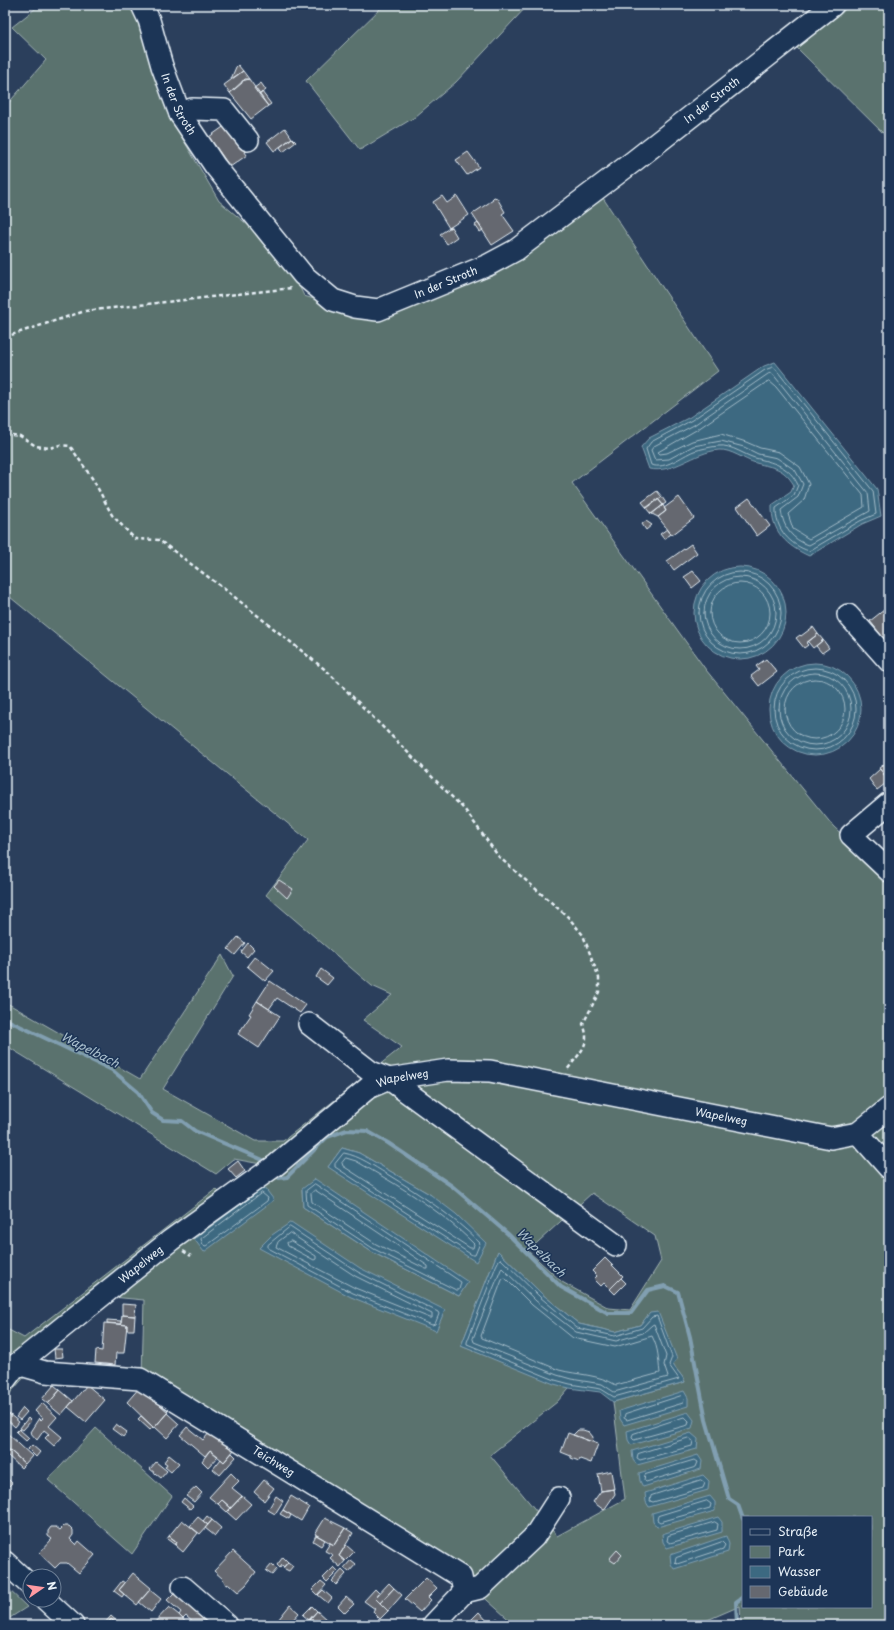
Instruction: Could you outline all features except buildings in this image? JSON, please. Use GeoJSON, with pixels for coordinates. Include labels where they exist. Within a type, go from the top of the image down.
{"type":"FeatureCollection","features":[{"type":"Feature","properties":{"kind":"street","name":"In der Stroth"},"geometry":{"type":"LineString","coordinates":[[142,5],[149,20],[162,66],[180,114],[215,166],[303,274],[315,286],[333,300],[356,307],[378,310],[488,265],[516,250],[634,161],[833,5]]}},
{"type":"Feature","properties":{"kind":"street"},"geometry":{"type":"LineString","coordinates":[[180,114],[192,109],[224,110],[248,140]]}},
{"type":"Feature","properties":{"kind":"street"},"geometry":{"type":"LineString","coordinates":[[848,616],[889,661]]}},
{"type":"Feature","properties":{"kind":"street"},"geometry":{"type":"LineString","coordinates":[[889,803],[851,835],[889,871]]}},
{"type":"Feature","properties":{"kind":"street"},"geometry":{"type":"LineString","coordinates":[[308,1024],[371,1072],[389,1080],[616,1245]]}},
{"type":"Feature","properties":{"kind":"street","name":"Wapelweg"},"geometry":{"type":"LineString","coordinates":[[11,1372],[171,1240],[276,1165],[368,1088],[389,1080],[448,1070],[490,1071],[831,1138],[858,1133],[889,1108]]}},
{"type":"Feature","properties":{"kind":"street"},"geometry":{"type":"LineString","coordinates":[[858,1133],[889,1168]]}},
{"type":"Feature","properties":{"kind":"street","name":"Teichweg"},"geometry":{"type":"LineString","coordinates":[[11,1372],[45,1372],[140,1379],[461,1577],[464,1592]]}},
{"type":"Feature","properties":{"kind":"street"},"geometry":{"type":"LineString","coordinates":[[433,1625],[464,1592],[480,1588],[534,1537],[559,1498]]}},
{"type":"Feature","properties":{"kind":"street"},"geometry":{"type":"LineString","coordinates":[[5,1562],[22,1578]]}},
{"type":"Feature","properties":{"kind":"street"},"geometry":{"type":"LineString","coordinates":[[183,1587],[228,1625]]}},
{"type":"Feature","properties":{"kind":"street"},"geometry":{"type":"LineString","coordinates":[[55,1608],[73,1625]]}},
{"type":"Feature","properties":{"kind":"path"},"geometry":{"type":"LineString","coordinates":[[5,336],[85,310],[315,286]]}},
{"type":"Feature","properties":{"kind":"path"},"geometry":{"type":"LineString","coordinates":[[5,434],[20,436],[36,446],[50,448],[60,445],[70,446],[94,481],[112,515],[135,540],[159,540],[227,591],[328,672],[465,810],[499,857],[568,916],[583,935],[592,955],[599,978],[599,992],[583,1024],[588,1035],[587,1041],[563,1075],[562,1085]]}},
{"type":"Feature","properties":{"kind":"green space"},"geometry":{"type":"Polygon","coordinates":[[[40,5],[135,5],[148,28],[166,110],[219,201],[284,255],[304,296],[375,317],[495,275],[603,198],[718,371],[572,483],[706,670],[833,826],[889,879],[889,1625],[741,1625],[740,1606],[696,1625],[515,1625],[478,1592],[142,1376],[144,1300],[112,1297],[264,1185],[261,1164],[234,1159],[216,1174],[5,1045],[5,1002],[140,1079],[222,955],[233,976],[163,1089],[255,1141],[283,1141],[402,1047],[363,1020],[392,995],[372,986],[266,895],[308,840],[5,593],[5,107],[46,60],[12,27],[40,5]],[[342,1148],[328,1167],[431,1195],[359,1153],[342,1148]],[[302,1189],[303,1207],[372,1252],[459,1296],[467,1282],[302,1189]],[[592,1193],[528,1251],[562,1282],[609,1308],[630,1310],[661,1261],[655,1236],[592,1193]],[[498,1251],[461,1346],[569,1388],[557,1402],[490,1455],[557,1536],[625,1499],[613,1402],[685,1382],[673,1363],[677,1359],[650,1313],[640,1325],[615,1332],[579,1324],[542,1294],[498,1251]]]}},
{"type":"Feature","properties":{"kind":"green space"},"geometry":{"type":"Polygon","coordinates":[[[384,5],[528,5],[456,82],[415,117],[360,150],[306,81],[384,5]]]}},
{"type":"Feature","properties":{"kind":"green space"},"geometry":{"type":"Polygon","coordinates":[[[851,5],[889,5],[889,139],[797,48],[851,5]]]}},
{"type":"Feature","properties":{"kind":"green space"},"geometry":{"type":"Polygon","coordinates":[[[216,1189],[222,1195],[32,1343],[27,1374],[5,1399],[5,1328],[24,1338],[216,1189]]]}},
{"type":"Feature","properties":{"kind":"green space"},"geometry":{"type":"Polygon","coordinates":[[[96,1428],[172,1496],[132,1554],[48,1480],[96,1428]]]}},
{"type":"Feature","properties":{"kind":"green space"},"geometry":{"type":"Polygon","coordinates":[[[5,1586],[22,1602],[22,1608],[25,1608],[5,1621],[5,1586]]]}},
{"type":"Feature","properties":{"kind":"water"},"geometry":{"type":"Polygon","coordinates":[[[775,362],[877,489],[881,516],[862,524],[809,556],[787,543],[777,530],[774,523],[772,505],[791,492],[794,485],[782,471],[773,467],[751,462],[724,450],[701,455],[676,466],[658,470],[649,469],[641,447],[649,438],[690,417],[764,366],[775,362]]]}},
{"type":"Feature","properties":{"kind":"water"},"geometry":{"type":"Polygon","coordinates":[[[740,567],[757,571],[772,581],[782,596],[786,613],[782,630],[772,645],[757,655],[740,659],[723,655],[708,645],[698,630],[694,613],[698,596],[708,581],[723,571],[740,567]]]}},
{"type":"Feature","properties":{"kind":"water"},"geometry":{"type":"Polygon","coordinates":[[[815,663],[832,667],[847,677],[857,692],[861,709],[857,726],[847,741],[832,751],[815,755],[798,751],[783,741],[773,726],[769,709],[773,692],[783,677],[798,667],[815,663]]]}},
{"type":"Feature","properties":{"kind":"water"},"geometry":{"type":"Polygon","coordinates":[[[342,1148],[359,1153],[431,1195],[456,1214],[486,1243],[476,1262],[328,1167],[342,1148]]]}},
{"type":"Feature","properties":{"kind":"water"},"geometry":{"type":"Polygon","coordinates":[[[315,1179],[468,1282],[459,1296],[372,1252],[303,1207],[302,1189],[315,1179]]]}},
{"type":"Feature","properties":{"kind":"water"},"geometry":{"type":"Polygon","coordinates":[[[264,1187],[274,1200],[204,1252],[194,1239],[264,1187]]]}},
{"type":"Feature","properties":{"kind":"water"},"geometry":{"type":"Polygon","coordinates":[[[291,1222],[360,1268],[445,1310],[436,1331],[351,1297],[259,1248],[272,1235],[291,1222]]]}},
{"type":"Feature","properties":{"kind":"water"},"geometry":{"type":"Polygon","coordinates":[[[498,1251],[542,1294],[579,1324],[615,1332],[640,1325],[650,1313],[658,1312],[677,1359],[673,1364],[685,1382],[613,1402],[600,1392],[569,1388],[554,1384],[461,1346],[498,1251]]]}},
{"type":"Feature","properties":{"kind":"water"},"geometry":{"type":"Polygon","coordinates":[[[684,1391],[688,1398],[688,1406],[624,1425],[620,1419],[619,1411],[684,1391]]]}},
{"type":"Feature","properties":{"kind":"water"},"geometry":{"type":"Polygon","coordinates":[[[688,1412],[694,1420],[692,1428],[631,1445],[628,1440],[627,1431],[688,1412]]]}},
{"type":"Feature","properties":{"kind":"water"},"geometry":{"type":"Polygon","coordinates":[[[691,1433],[698,1439],[697,1449],[637,1465],[633,1460],[632,1451],[691,1433]]]}},
{"type":"Feature","properties":{"kind":"water"},"geometry":{"type":"Polygon","coordinates":[[[698,1455],[702,1461],[701,1469],[643,1487],[640,1481],[639,1473],[698,1455]]]}},
{"type":"Feature","properties":{"kind":"water"},"geometry":{"type":"Polygon","coordinates":[[[703,1475],[709,1481],[708,1490],[649,1507],[646,1502],[645,1493],[703,1475]]]}},
{"type":"Feature","properties":{"kind":"water"},"geometry":{"type":"Polygon","coordinates":[[[710,1496],[715,1502],[715,1511],[657,1527],[653,1522],[652,1513],[710,1496]]]}},
{"type":"Feature","properties":{"kind":"water"},"geometry":{"type":"Polygon","coordinates":[[[718,1517],[722,1522],[722,1532],[667,1548],[663,1542],[662,1534],[718,1517]]]}},
{"type":"Feature","properties":{"kind":"water"},"geometry":{"type":"Polygon","coordinates":[[[726,1536],[729,1544],[728,1552],[674,1569],[671,1564],[670,1555],[726,1536]]]}},
{"type":"Feature","properties":{"kind":"waterway","name":"Wapelbach"},"geometry":{"type":"LineString","coordinates":[[5,1019],[112,1070],[138,1092],[152,1113],[163,1120],[182,1121],[195,1131],[263,1160]]}},
{"type":"Feature","properties":{"kind":"waterway","name":"Wapelbach"},"geometry":{"type":"LineString","coordinates":[[279,1178],[287,1177],[327,1137],[347,1130],[367,1131],[388,1143],[452,1186],[508,1234],[561,1287],[608,1313],[631,1313],[648,1290],[665,1286],[678,1292],[690,1337],[706,1420],[729,1499],[738,1505],[742,1516]]}},
{"type":"Feature","properties":{"kind":"waterway","name":"Wapelbach"},"geometry":{"type":"LineString","coordinates":[[737,1625],[736,1602],[742,1598]]}}]}
